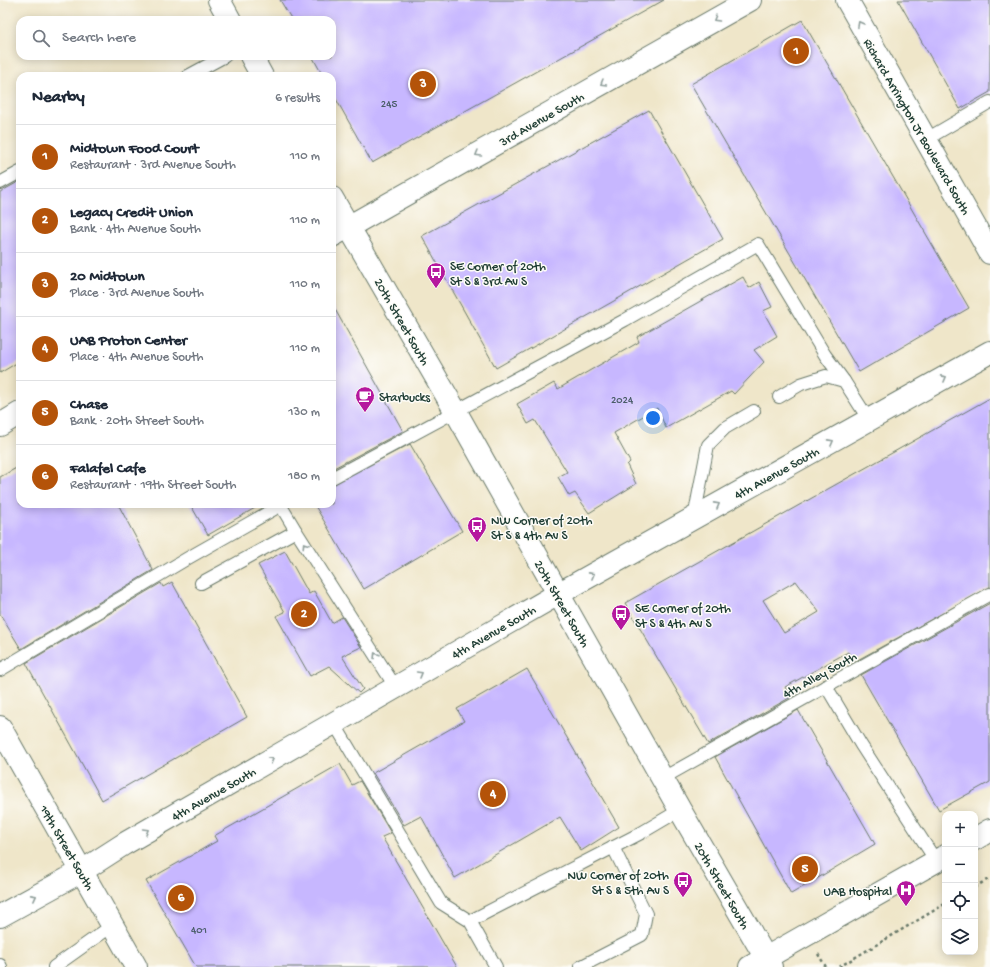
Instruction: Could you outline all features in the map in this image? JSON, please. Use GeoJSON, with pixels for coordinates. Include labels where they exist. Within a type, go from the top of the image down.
{"type":"FeatureCollection","features":[{"type":"Feature","properties":{"kind":"street"},"geometry":{"type":"LineString","coordinates":[[219,0],[228,16]]}},
{"type":"Feature","properties":{"kind":"street","name":"3rd Avenue South"},"geometry":{"type":"LineString","coordinates":[[340,232],[750,0]]}},
{"type":"Feature","properties":{"kind":"street","name":"Richard Arrington Jr Boulevard South"},"geometry":{"type":"LineString","coordinates":[[847,0],[990,253]]}},
{"type":"Feature","properties":{"kind":"street"},"geometry":{"type":"LineString","coordinates":[[253,60],[260,72]]}},
{"type":"Feature","properties":{"kind":"street","name":"20th Street South"},"geometry":{"type":"LineString","coordinates":[[336,215],[340,232],[456,412],[663,778],[762,964]]}},
{"type":"Feature","properties":{"kind":"street","name":"4th Avenue South"},"geometry":{"type":"LineString","coordinates":[[0,916],[82,871],[124,844],[558,594],[990,352]]}},
{"type":"Feature","properties":{"kind":"street"},"geometry":{"type":"LineString","coordinates":[[0,425],[16,415]]}},
{"type":"Feature","properties":{"kind":"street","name":"19th Street South"},"geometry":{"type":"LineString","coordinates":[[0,727],[136,967]]}},
{"type":"Feature","properties":{"kind":"street"},"geometry":{"type":"LineString","coordinates":[[978,837],[990,830]]}},
{"type":"Feature","properties":{"kind":"street"},"geometry":{"type":"LineString","coordinates":[[762,964],[941,859]]}},
{"type":"Feature","properties":{"kind":"lane"},"geometry":{"type":"LineString","coordinates":[[195,72],[218,60]]}},
{"type":"Feature","properties":{"kind":"lane"},"geometry":{"type":"LineString","coordinates":[[926,140],[990,102]]}},
{"type":"Feature","properties":{"kind":"lane"},"geometry":{"type":"LineString","coordinates":[[0,183],[16,174]]}},
{"type":"Feature","properties":{"kind":"lane"},"geometry":{"type":"LineString","coordinates":[[336,476],[625,320],[758,244],[825,355],[869,420]]}},
{"type":"Feature","properties":{"kind":"lane"},"geometry":{"type":"LineString","coordinates":[[779,396],[801,384],[826,376],[844,381]]}},
{"type":"Feature","properties":{"kind":"lane"},"geometry":{"type":"LineString","coordinates":[[694,518],[708,445],[725,428],[754,411]]}},
{"type":"Feature","properties":{"kind":"lane"},"geometry":{"type":"LineString","coordinates":[[0,670],[188,558],[277,508]]}},
{"type":"Feature","properties":{"kind":"lane"},"geometry":{"type":"LineString","coordinates":[[284,508],[296,531],[396,688]]}},
{"type":"Feature","properties":{"kind":"lane"},"geometry":{"type":"LineString","coordinates":[[202,583],[296,531]]}},
{"type":"Feature","properties":{"kind":"lane","name":"4th Alley South"},"geometry":{"type":"LineString","coordinates":[[663,778],[990,594]]}},
{"type":"Feature","properties":{"kind":"lane"},"geometry":{"type":"LineString","coordinates":[[826,686],[861,745],[941,859]]}},
{"type":"Feature","properties":{"kind":"lane"},"geometry":{"type":"LineString","coordinates":[[334,723],[440,903],[470,921],[496,967]]}},
{"type":"Feature","properties":{"kind":"lane"},"geometry":{"type":"LineString","coordinates":[[470,921],[613,847],[680,810]]}},
{"type":"Feature","properties":{"kind":"lane"},"geometry":{"type":"LineString","coordinates":[[580,967],[642,935],[646,914],[613,847]]}},
{"type":"Feature","properties":{"kind":"lane"},"geometry":{"type":"LineString","coordinates":[[54,967],[112,925]]}},
{"type":"Feature","properties":{"kind":"path"},"geometry":{"type":"LineString","coordinates":[[978,885],[990,878]]}},
{"type":"Feature","properties":{"kind":"path"},"geometry":{"type":"LineString","coordinates":[[839,967],[942,906]]}},
{"type":"Feature","properties":{"kind":"building"},"geometry":{"type":"Polygon","coordinates":[[[280,0],[664,0],[372,163],[336,99],[336,72],[321,72],[314,60],[336,60],[336,16],[290,16],[280,0]]]}},
{"type":"Feature","properties":{"kind":"building"},"geometry":{"type":"Polygon","coordinates":[[[898,0],[990,0],[990,92],[960,109],[898,0]]]}},
{"type":"Feature","properties":{"kind":"building"},"geometry":{"type":"Polygon","coordinates":[[[802,20],[969,308],[859,372],[691,84],[802,20]]]}},
{"type":"Feature","properties":{"kind":"building"},"geometry":{"type":"Polygon","coordinates":[[[649,110],[723,239],[496,368],[422,236],[649,110]]]}},
{"type":"Feature","properties":{"kind":"building"},"geometry":{"type":"Polygon","coordinates":[[[16,183],[16,363],[0,373],[0,192],[16,183]]]}},
{"type":"Feature","properties":{"kind":"building"},"geometry":{"type":"Polygon","coordinates":[[[743,277],[749,288],[759,282],[772,307],[763,311],[777,336],[754,350],[764,362],[734,394],[731,391],[666,428],[657,408],[614,433],[630,462],[627,465],[636,484],[589,513],[575,493],[569,496],[558,477],[567,472],[535,420],[528,424],[517,404],[554,383],[558,389],[639,342],[637,337],[743,277]]]}},
{"type":"Feature","properties":{"kind":"building"},"geometry":{"type":"Polygon","coordinates":[[[336,311],[403,431],[336,467],[336,311]]]}},
{"type":"Feature","properties":{"kind":"building"},"geometry":{"type":"Polygon","coordinates":[[[990,398],[990,587],[854,662],[848,652],[785,687],[791,697],[708,744],[625,603],[990,398]],[[796,581],[763,600],[784,633],[819,612],[796,581]]]}},
{"type":"Feature","properties":{"kind":"building"},"geometry":{"type":"Polygon","coordinates":[[[410,444],[462,531],[364,589],[316,508],[336,508],[336,483],[410,444]]]}},
{"type":"Feature","properties":{"kind":"building"},"geometry":{"type":"Polygon","coordinates":[[[16,468],[16,508],[120,508],[153,570],[21,649],[0,614],[0,477],[16,468]]]}},
{"type":"Feature","properties":{"kind":"building"},"geometry":{"type":"Polygon","coordinates":[[[192,508],[255,508],[208,535],[192,508]]]}},
{"type":"Feature","properties":{"kind":"building"},"geometry":{"type":"Polygon","coordinates":[[[285,551],[309,594],[314,591],[332,623],[342,617],[361,647],[342,656],[363,689],[359,693],[329,666],[310,676],[276,616],[285,612],[258,565],[285,551]]]}},
{"type":"Feature","properties":{"kind":"building"},"geometry":{"type":"Polygon","coordinates":[[[172,582],[247,717],[102,800],[26,663],[161,583],[163,587],[172,582]]]}},
{"type":"Feature","properties":{"kind":"building"},"geometry":{"type":"Polygon","coordinates":[[[990,603],[990,782],[939,810],[861,675],[990,603]]]}},
{"type":"Feature","properties":{"kind":"building"},"geometry":{"type":"Polygon","coordinates":[[[527,669],[619,827],[581,851],[560,817],[455,878],[421,816],[404,825],[373,773],[464,721],[457,709],[527,669]]]}},
{"type":"Feature","properties":{"kind":"building"},"geometry":{"type":"Polygon","coordinates":[[[798,710],[875,844],[791,894],[715,757],[798,710]]]}},
{"type":"Feature","properties":{"kind":"building"},"geometry":{"type":"Polygon","coordinates":[[[340,764],[352,785],[360,781],[391,833],[382,837],[457,967],[196,967],[146,881],[217,841],[214,836],[340,764]]]}},
{"type":"Feature","properties":{"kind":"place","name":"Midtown Food Court"},"geometry":{"type":"Point","coordinates":[796,51]}},
{"type":"Feature","properties":{"kind":"place","name":"20 Midtown"},"geometry":{"type":"Point","coordinates":[423,84]}},
{"type":"Feature","properties":{"kind":"place","name":"SE Corner of 20th St S & 3rd Av S"},"geometry":{"type":"Point","coordinates":[436,289]}},
{"type":"Feature","properties":{"kind":"place","name":"Starbucks"},"geometry":{"type":"Point","coordinates":[365,413]}},
{"type":"Feature","properties":{"kind":"place","name":"NW Corner of 20th St S & 4th Av S"},"geometry":{"type":"Point","coordinates":[477,543]}},
{"type":"Feature","properties":{"kind":"place","name":"Legacy Credit Union"},"geometry":{"type":"Point","coordinates":[304,614]}},
{"type":"Feature","properties":{"kind":"place","name":"SE Corner of 20th St S & 4th Av S"},"geometry":{"type":"Point","coordinates":[621,631]}},
{"type":"Feature","properties":{"kind":"place","name":"UAB Proton Center"},"geometry":{"type":"Point","coordinates":[493,794]}},
{"type":"Feature","properties":{"kind":"place","name":"Chase"},"geometry":{"type":"Point","coordinates":[805,869]}},
{"type":"Feature","properties":{"kind":"place","name":"Falafel Cafe"},"geometry":{"type":"Point","coordinates":[181,898]}},
{"type":"Feature","properties":{"kind":"place","name":"NW Corner of 20th St S & 5th Av S"},"geometry":{"type":"Point","coordinates":[683,898]}},
{"type":"Feature","properties":{"kind":"place","name":"UAB Hospital"},"geometry":{"type":"Point","coordinates":[906,907]}}]}
